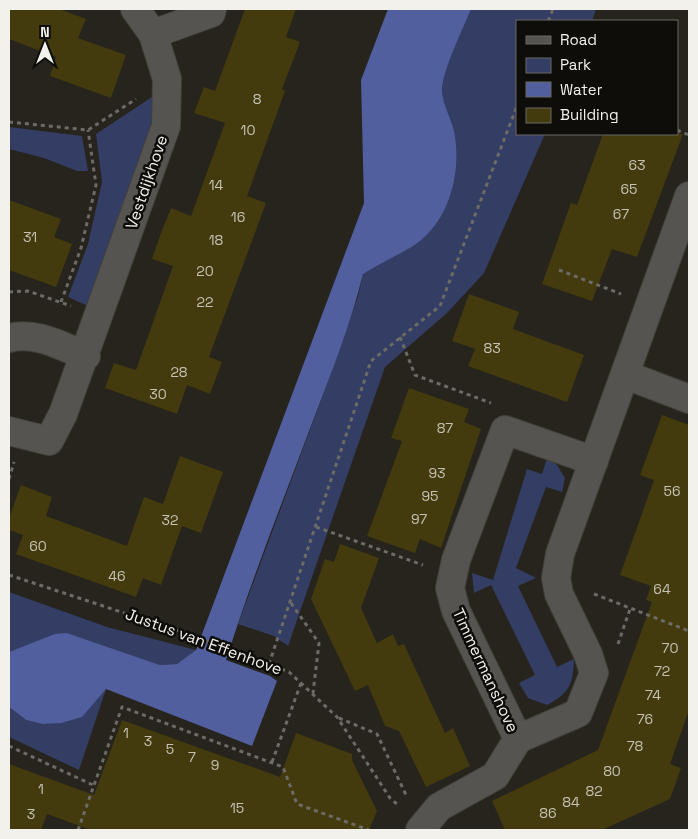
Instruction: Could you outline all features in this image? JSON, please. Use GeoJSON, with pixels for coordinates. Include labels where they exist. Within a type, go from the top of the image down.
{"type":"FeatureCollection","features":[{"type":"Feature","properties":{"kind":"street","name":"Vestdijkhove"},"geometry":{"type":"LineString","coordinates":[[9,431],[49,441],[63,414],[86,356],[166,126],[167,79],[153,34],[134,9]]}},
{"type":"Feature","properties":{"kind":"street"},"geometry":{"type":"LineString","coordinates":[[153,34],[211,13],[212,9]]}},
{"type":"Feature","properties":{"kind":"street","name":"Timmermanshove"},"geometry":{"type":"LineString","coordinates":[[505,430],[456,560],[450,588],[456,611],[518,739],[578,714],[594,673],[588,654],[559,594],[556,578],[560,554],[689,196]]}},
{"type":"Feature","properties":{"kind":"street"},"geometry":{"type":"LineString","coordinates":[[9,338],[17,336],[39,337],[86,356]]}},
{"type":"Feature","properties":{"kind":"street"},"geometry":{"type":"LineString","coordinates":[[626,375],[689,399]]}},
{"type":"Feature","properties":{"kind":"street"},"geometry":{"type":"LineString","coordinates":[[505,430],[594,461]]}},
{"type":"Feature","properties":{"kind":"street"},"geometry":{"type":"LineString","coordinates":[[421,828],[439,808],[495,776],[518,739]]}},
{"type":"Feature","properties":{"kind":"path"},"geometry":{"type":"LineString","coordinates":[[9,122],[88,130],[167,79]]}},
{"type":"Feature","properties":{"kind":"path"},"geometry":{"type":"LineString","coordinates":[[268,664],[291,603],[371,361],[440,306],[516,109]]}},
{"type":"Feature","properties":{"kind":"path"},"geometry":{"type":"LineString","coordinates":[[61,302],[81,248],[96,185],[88,130]]}},
{"type":"Feature","properties":{"kind":"path"},"geometry":{"type":"LineString","coordinates":[[558,270],[651,305]]}},
{"type":"Feature","properties":{"kind":"path"},"geometry":{"type":"LineString","coordinates":[[9,292],[28,291],[99,317]]}},
{"type":"Feature","properties":{"kind":"path"},"geometry":{"type":"LineString","coordinates":[[400,337],[415,375],[490,402],[505,430]]}},
{"type":"Feature","properties":{"kind":"path"},"geometry":{"type":"LineString","coordinates":[[316,527],[452,575]]}},
{"type":"Feature","properties":{"kind":"path","name":"Justus van Effenhove"},"geometry":{"type":"LineString","coordinates":[[9,575],[185,633],[289,672],[337,717],[390,798],[421,828]]}},
{"type":"Feature","properties":{"kind":"path"},"geometry":{"type":"LineString","coordinates":[[556,578],[689,631]]}},
{"type":"Feature","properties":{"kind":"path"},"geometry":{"type":"LineString","coordinates":[[291,603],[319,643],[313,693]]}},
{"type":"Feature","properties":{"kind":"path"},"geometry":{"type":"LineString","coordinates":[[272,762],[301,683]]}},
{"type":"Feature","properties":{"kind":"path"},"geometry":{"type":"LineString","coordinates":[[78,830],[122,707],[284,767],[297,804],[369,830]]}},
{"type":"Feature","properties":{"kind":"path"},"geometry":{"type":"LineString","coordinates":[[337,717],[377,734],[421,828]]}},
{"type":"Feature","properties":{"kind":"path"},"geometry":{"type":"LineString","coordinates":[[9,746],[93,785]]}},
{"type":"Feature","properties":{"kind":"green space"},"geometry":{"type":"Polygon","coordinates":[[[471,9],[596,9],[592,20],[516,20],[516,135],[545,135],[484,273],[447,313],[385,367],[288,646],[274,636],[238,624],[331,373],[358,296],[363,274],[377,265],[454,131],[443,101],[442,90],[443,81],[471,9]]]}},
{"type":"Feature","properties":{"kind":"green space"},"geometry":{"type":"Polygon","coordinates":[[[155,95],[153,128],[88,306],[68,297],[88,244],[102,182],[96,134],[155,95]]]}},
{"type":"Feature","properties":{"kind":"green space"},"geometry":{"type":"Polygon","coordinates":[[[9,127],[82,136],[88,171],[77,171],[44,158],[9,149],[9,127]]]}},
{"type":"Feature","properties":{"kind":"green space"},"geometry":{"type":"Polygon","coordinates":[[[547,458],[557,465],[565,478],[562,492],[546,487],[516,568],[536,578],[518,586],[557,667],[574,659],[573,675],[569,687],[555,701],[547,705],[528,698],[519,683],[535,675],[491,585],[474,593],[472,573],[493,580],[527,469],[542,474],[547,458]]]}},
{"type":"Feature","properties":{"kind":"green space"},"geometry":{"type":"Polygon","coordinates":[[[9,592],[107,627],[196,650],[177,664],[160,665],[67,633],[9,652],[9,592]]]}},
{"type":"Feature","properties":{"kind":"green space"},"geometry":{"type":"Polygon","coordinates":[[[106,689],[79,770],[9,737],[9,707],[26,720],[42,724],[94,701],[106,689]]]}},
{"type":"Feature","properties":{"kind":"water"},"geometry":{"type":"Polygon","coordinates":[[[388,9],[471,9],[445,73],[442,91],[454,131],[456,162],[454,178],[451,194],[445,208],[428,234],[416,244],[363,274],[341,347],[246,599],[226,660],[270,676],[277,681],[252,746],[106,689],[82,717],[61,723],[42,724],[26,720],[9,707],[9,652],[55,634],[67,633],[160,665],[177,664],[196,650],[364,203],[361,80],[388,9]]]}},
{"type":"Feature","properties":{"kind":"building"},"geometry":{"type":"Polygon","coordinates":[[[9,9],[59,9],[86,19],[78,38],[126,55],[111,98],[50,76],[56,57],[9,39],[9,9]]]}},
{"type":"Feature","properties":{"kind":"building"},"geometry":{"type":"Polygon","coordinates":[[[245,9],[296,9],[286,37],[300,42],[282,89],[285,91],[247,196],[266,203],[209,357],[222,362],[210,394],[187,385],[177,414],[105,388],[114,363],[136,370],[173,266],[152,259],[161,233],[171,208],[191,216],[225,123],[194,113],[204,87],[215,91],[245,9]]]}},
{"type":"Feature","properties":{"kind":"building"},"geometry":{"type":"Polygon","coordinates":[[[683,134],[637,257],[612,249],[592,301],[542,284],[571,203],[577,205],[603,135],[683,134]]]}},
{"type":"Feature","properties":{"kind":"building"},"geometry":{"type":"Polygon","coordinates":[[[9,200],[61,219],[54,237],[72,244],[56,287],[9,270],[9,200]]]}},
{"type":"Feature","properties":{"kind":"building"},"geometry":{"type":"Polygon","coordinates":[[[469,294],[519,312],[513,329],[584,355],[567,402],[468,366],[475,349],[452,341],[469,294]]]}},
{"type":"Feature","properties":{"kind":"building"},"geometry":{"type":"Polygon","coordinates":[[[409,388],[469,409],[464,422],[481,429],[441,548],[420,539],[415,553],[367,536],[402,441],[391,438],[409,388]]]}},
{"type":"Feature","properties":{"kind":"building"},"geometry":{"type":"Polygon","coordinates":[[[662,415],[689,425],[689,710],[670,764],[681,768],[670,799],[602,830],[505,830],[492,801],[598,750],[652,602],[646,600],[651,586],[620,575],[654,480],[640,475],[662,415]]]}},
{"type":"Feature","properties":{"kind":"building"},"geometry":{"type":"Polygon","coordinates":[[[180,456],[223,472],[201,533],[182,526],[161,585],[143,578],[136,597],[16,554],[23,535],[9,530],[9,518],[21,485],[52,497],[46,516],[127,546],[144,497],[163,504],[180,456]]]}},
{"type":"Feature","properties":{"kind":"building"},"geometry":{"type":"Polygon","coordinates":[[[340,544],[379,558],[361,608],[377,643],[393,634],[398,646],[404,644],[445,733],[453,728],[470,766],[426,787],[399,731],[385,726],[368,685],[355,691],[311,599],[325,559],[334,562],[340,544]]]}},
{"type":"Feature","properties":{"kind":"building"},"geometry":{"type":"Polygon","coordinates":[[[122,720],[280,777],[296,733],[352,754],[352,760],[377,811],[369,830],[91,830],[47,814],[41,830],[9,830],[9,764],[94,795],[122,720]]]}}]}
